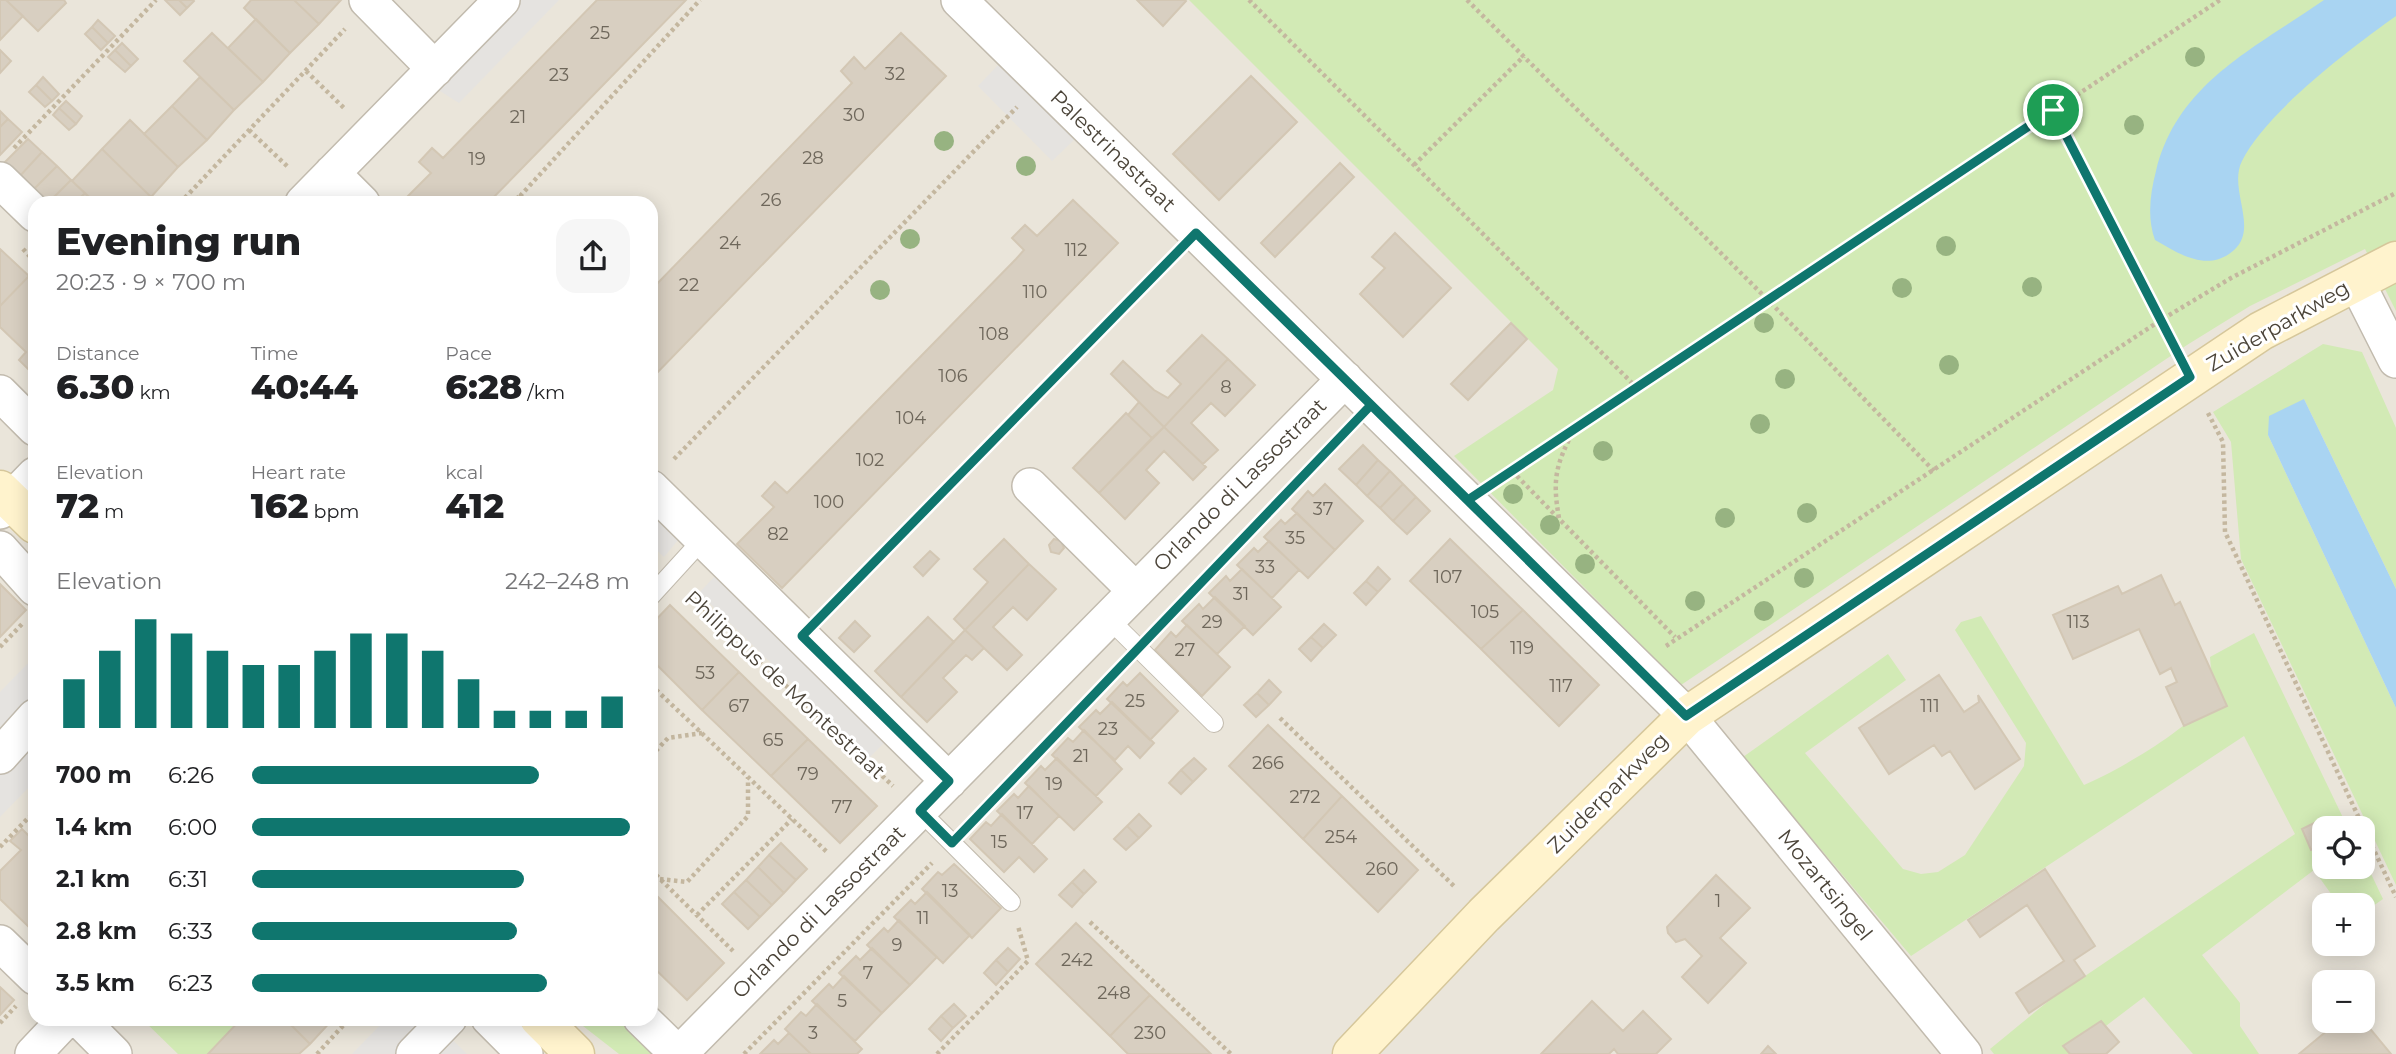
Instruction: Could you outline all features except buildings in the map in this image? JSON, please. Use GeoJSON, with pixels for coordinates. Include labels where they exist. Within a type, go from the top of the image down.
{"type":"FeatureCollection","features":[{"type":"Feature","properties":{"kind":"street"},"geometry":{"type":"LineString","coordinates":[[339,196],[316,189],[502,0]]}},
{"type":"Feature","properties":{"kind":"street","name":"Palestrinastraat"},"geometry":{"type":"LineString","coordinates":[[959,0],[1686,716]]}},
{"type":"Feature","properties":{"kind":"street"},"geometry":{"type":"LineString","coordinates":[[369,1],[435,69]]}},
{"type":"Feature","properties":{"kind":"street"},"geometry":{"type":"LineString","coordinates":[[5,167],[28,203]]}},
{"type":"Feature","properties":{"kind":"street","name":"Zuiderparkweg"},"geometry":{"type":"LineString","coordinates":[[1352,1054],[1484,915],[1686,716],[2261,331],[2396,261]]}},
{"type":"Feature","properties":{"kind":"street"},"geometry":{"type":"LineString","coordinates":[[2356,281],[2396,360]]}},
{"type":"Feature","properties":{"kind":"street","name":"Orlando di Lassostraat"},"geometry":{"type":"LineString","coordinates":[[679,1054],[1345,379]]}},
{"type":"Feature","properties":{"kind":"street"},"geometry":{"type":"LineString","coordinates":[[0,393],[28,421]]}},
{"type":"Feature","properties":{"kind":"street","name":"Philippus de Montestraat"},"geometry":{"type":"LineString","coordinates":[[661,475],[703,539],[949,781]]}},
{"type":"Feature","properties":{"kind":"street"},"geometry":{"type":"LineString","coordinates":[[1030,486],[1136,591]]}},
{"type":"Feature","properties":{"kind":"street"},"geometry":{"type":"LineString","coordinates":[[0,549],[28,599]]}},
{"type":"Feature","properties":{"kind":"street","name":"Mozartsingel"},"geometry":{"type":"LineString","coordinates":[[1686,716],[1964,1054]]}},
{"type":"Feature","properties":{"kind":"street"},"geometry":{"type":"LineString","coordinates":[[0,756],[28,725]]}},
{"type":"Feature","properties":{"kind":"street"},"geometry":{"type":"LineString","coordinates":[[0,943],[28,970]]}},
{"type":"Feature","properties":{"kind":"street"},"geometry":{"type":"LineString","coordinates":[[33,1054],[59,1026]]}},
{"type":"Feature","properties":{"kind":"street"},"geometry":{"type":"LineString","coordinates":[[86,1026],[114,1054]]}},
{"type":"Feature","properties":{"kind":"street"},"geometry":{"type":"LineString","coordinates":[[414,1054],[441,1026]]}},
{"type":"Feature","properties":{"kind":"street"},"geometry":{"type":"LineString","coordinates":[[497,1026],[525,1054]]}},
{"type":"Feature","properties":{"kind":"street"},"geometry":{"type":"LineString","coordinates":[[547,1026],[575,1054]]}},
{"type":"Feature","properties":{"kind":"street"},"geometry":{"type":"LineString","coordinates":[[649,1026],[679,1054]]}},
{"type":"Feature","properties":{"kind":"lane"},"geometry":{"type":"LineString","coordinates":[[658,588],[703,539]]}},
{"type":"Feature","properties":{"kind":"lane"},"geometry":{"type":"LineString","coordinates":[[1109,619],[1214,723]]}},
{"type":"Feature","properties":{"kind":"lane"},"geometry":{"type":"LineString","coordinates":[[920,811],[1011,902]]}},
{"type":"Feature","properties":{"kind":"path"},"geometry":{"type":"LineString","coordinates":[[5,167],[156,0]]}},
{"type":"Feature","properties":{"kind":"path"},"geometry":{"type":"LineString","coordinates":[[521,195],[699,0]]}},
{"type":"Feature","properties":{"kind":"path"},"geometry":{"type":"LineString","coordinates":[[1249,0],[1636,387]]}},
{"type":"Feature","properties":{"kind":"path"},"geometry":{"type":"LineString","coordinates":[[1467,0],[1768,300],[1934,471]]}},
{"type":"Feature","properties":{"kind":"path"},"geometry":{"type":"LineString","coordinates":[[1468,500],[2220,0]]}},
{"type":"Feature","properties":{"kind":"path"},"geometry":{"type":"LineString","coordinates":[[187,196],[369,1]]}},
{"type":"Feature","properties":{"kind":"path"},"geometry":{"type":"LineString","coordinates":[[1414,165],[1524,56]]}},
{"type":"Feature","properties":{"kind":"path"},"geometry":{"type":"LineString","coordinates":[[306,71],[371,134]]}},
{"type":"Feature","properties":{"kind":"path"},"geometry":{"type":"LineString","coordinates":[[661,475],[1042,81]]}},
{"type":"Feature","properties":{"kind":"path"},"geometry":{"type":"LineString","coordinates":[[2053,110],[2223,442],[2225,532],[2396,897]]}},
{"type":"Feature","properties":{"kind":"path"},"geometry":{"type":"LineString","coordinates":[[249,130],[316,189]]}},
{"type":"Feature","properties":{"kind":"path"},"geometry":{"type":"LineString","coordinates":[[1639,670],[1675,637],[1934,471],[2161,320],[2231,278],[2396,193]]}},
{"type":"Feature","properties":{"kind":"path"},"geometry":{"type":"LineString","coordinates":[[802,636],[1196,233]]}},
{"type":"Feature","properties":{"kind":"path"},"geometry":{"type":"LineString","coordinates":[[1559,519],[1554,488],[1558,460],[1574,428]]}},
{"type":"Feature","properties":{"kind":"path"},"geometry":{"type":"LineString","coordinates":[[1512,471],[1675,637]]}},
{"type":"Feature","properties":{"kind":"path"},"geometry":{"type":"LineString","coordinates":[[744,1054],[952,843],[1222,560]]}},
{"type":"Feature","properties":{"kind":"path","name":"Philippus de Montestraat"},"geometry":{"type":"LineString","coordinates":[[669,576],[920,811]]}},
{"type":"Feature","properties":{"kind":"path"},"geometry":{"type":"LineString","coordinates":[[0,647],[28,608]]}},
{"type":"Feature","properties":{"kind":"path"},"geometry":{"type":"LineString","coordinates":[[658,694],[854,878]]}},
{"type":"Feature","properties":{"kind":"path"},"geometry":{"type":"LineString","coordinates":[[1280,718],[1484,915]]}},
{"type":"Feature","properties":{"kind":"path"},"geometry":{"type":"LineString","coordinates":[[658,749],[668,738],[702,733]]}},
{"type":"Feature","properties":{"kind":"path"},"geometry":{"type":"LineString","coordinates":[[660,878],[687,882],[748,816],[748,777]]}},
{"type":"Feature","properties":{"kind":"path"},"geometry":{"type":"LineString","coordinates":[[0,847],[28,818]]}},
{"type":"Feature","properties":{"kind":"path"},"geometry":{"type":"LineString","coordinates":[[697,915],[792,819]]}},
{"type":"Feature","properties":{"kind":"path"},"geometry":{"type":"LineString","coordinates":[[660,878],[758,975]]}},
{"type":"Feature","properties":{"kind":"path"},"geometry":{"type":"LineString","coordinates":[[937,1054],[1028,961],[1011,902]]}},
{"type":"Feature","properties":{"kind":"path"},"geometry":{"type":"LineString","coordinates":[[1090,922],[1231,1054]]}},
{"type":"Feature","properties":{"kind":"path"},"geometry":{"type":"LineString","coordinates":[[317,1054],[343,1026]]}},
{"type":"Feature","properties":{"kind":"shaded area"},"geometry":{"type":"Polygon","coordinates":[[[0,0],[2396,0],[2396,1054],[0,1054],[0,0]]]}},
{"type":"Feature","properties":{"kind":"shaded area"},"geometry":{"type":"Polygon","coordinates":[[[516,0],[559,0],[459,103],[432,86],[516,0]]]}},
{"type":"Feature","properties":{"kind":"shaded area"},"geometry":{"type":"Polygon","coordinates":[[[998,65],[1075,139],[1052,161],[978,86],[998,65]]]}},
{"type":"Feature","properties":{"kind":"shaded area"},"geometry":{"type":"Polygon","coordinates":[[[658,519],[679,539],[664,557],[658,551],[658,519]]]}},
{"type":"Feature","properties":{"kind":"shaded area"},"geometry":{"type":"Polygon","coordinates":[[[716,575],[887,740],[869,758],[699,593],[716,575]]]}},
{"type":"Feature","properties":{"kind":"shaded area"},"geometry":{"type":"Polygon","coordinates":[[[28,663],[28,788],[0,817],[0,692],[28,663]]]}},
{"type":"Feature","properties":{"kind":"shaded area"},"geometry":{"type":"Polygon","coordinates":[[[379,1026],[438,1026],[467,1054],[352,1054],[379,1026]]]}},
{"type":"Feature","properties":{"kind":"green space"},"geometry":{"type":"Polygon","coordinates":[[[1189,0],[2396,0],[2396,311],[2365,249],[2250,306],[2187,345],[1681,685],[1454,456],[1553,390],[1558,369],[1189,0]]]}},
{"type":"Feature","properties":{"kind":"green space"},"geometry":{"type":"Polygon","coordinates":[[[2323,344],[2362,352],[2396,428],[2396,589],[2304,399],[2268,435],[2396,708],[2396,885],[2375,841],[2375,816],[2363,816],[2241,559],[2231,442],[2213,412],[2323,344]]]}},
{"type":"Feature","properties":{"kind":"green space"},"geometry":{"type":"Polygon","coordinates":[[[1981,616],[2084,785],[2149,750],[2182,727],[2208,699],[2212,681],[2210,657],[2254,633],[2342,816],[2312,816],[2312,872],[2202,955],[2240,1003],[2240,1026],[2259,1054],[2193,1054],[2144,997],[2069,1054],[1994,1054],[1990,1049],[2051,999],[2295,834],[2244,736],[1911,956],[1743,757],[1888,654],[1906,680],[1805,753],[1903,869],[1921,874],[1938,872],[1965,855],[2024,766],[2026,743],[1955,630],[1961,622],[1981,616]]]}},
{"type":"Feature","properties":{"kind":"green space"},"geometry":{"type":"Polygon","coordinates":[[[2320,879],[2373,879],[2383,899],[2375,905],[2375,893],[2330,893],[2320,879]]]}},
{"type":"Feature","properties":{"kind":"green space"},"geometry":{"type":"Polygon","coordinates":[[[149,1026],[235,1026],[208,1054],[178,1054],[149,1026]]]}},
{"type":"Feature","properties":{"kind":"green space"},"geometry":{"type":"Polygon","coordinates":[[[583,1026],[631,1026],[660,1054],[619,1054],[583,1026]]]}},
{"type":"Feature","properties":{"kind":"water"},"geometry":{"type":"Polygon","coordinates":[[[2324,0],[2396,0],[2396,16],[2311,82],[2270,122],[2254,142],[2242,161],[2239,173],[2238,185],[2244,223],[2239,245],[2220,259],[2210,261],[2190,258],[2155,240],[2150,215],[2154,180],[2166,140],[2181,114],[2222,70],[2324,0]]]}},
{"type":"Feature","properties":{"kind":"water"},"geometry":{"type":"Polygon","coordinates":[[[2304,399],[2396,589],[2396,708],[2268,435],[2269,416],[2304,399]]]}},
{"type":"Feature","properties":{"kind":"route"},"geometry":{"type":"LineString","coordinates":[[2053,110],[2190,377],[1686,716],[1371,405],[952,843],[920,811],[949,781],[802,636],[1196,233],[1468,500],[2053,110]]}}]}
